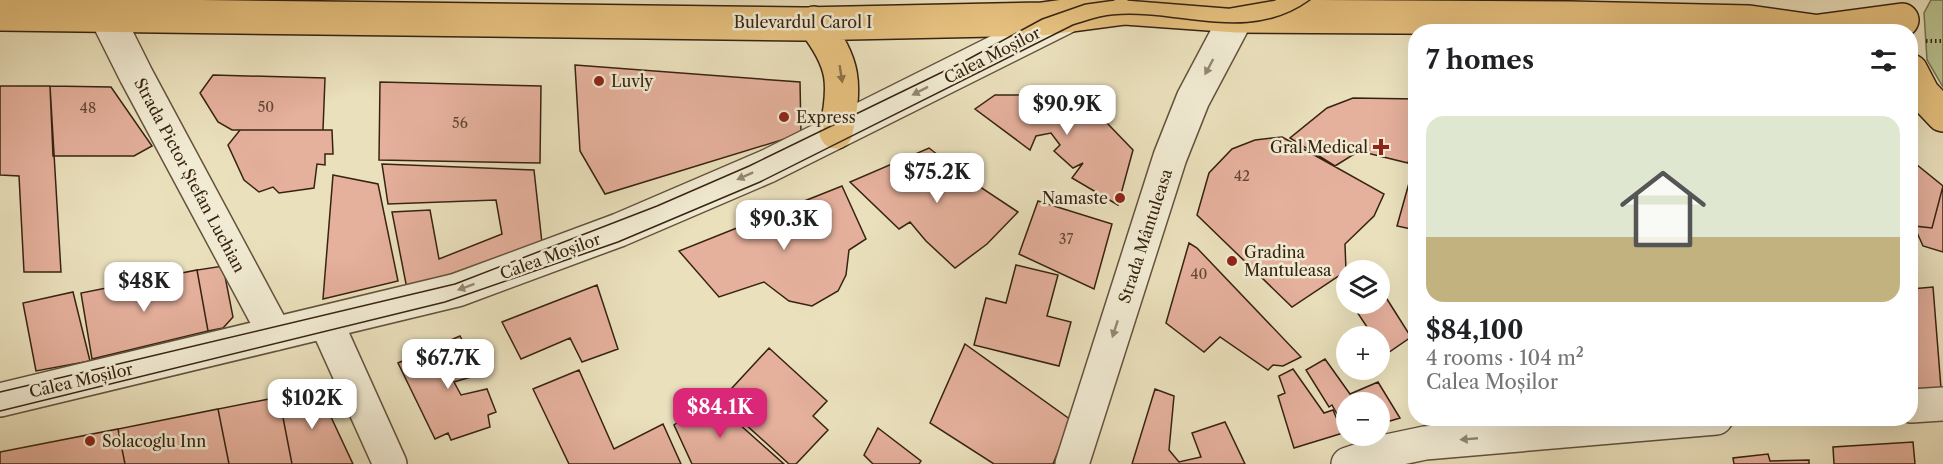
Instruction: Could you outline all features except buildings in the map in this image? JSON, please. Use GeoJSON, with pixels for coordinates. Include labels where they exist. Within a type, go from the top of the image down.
{"type":"FeatureCollection","features":[{"type":"Feature","properties":{"kind":"main road","name":"Bulevardul Carol I"},"geometry":{"type":"LineString","coordinates":[[0,14],[106,15],[254,8],[814,24],[1066,17],[1103,9],[1125,8],[1369,8],[1479,9],[1703,24]]}},
{"type":"Feature","properties":{"kind":"main road","name":"Bulevardul Carol I"},"geometry":{"type":"LineString","coordinates":[[1862,24],[1905,17]]}},
{"type":"Feature","properties":{"kind":"main road"},"geometry":{"type":"LineString","coordinates":[[814,24],[833,50],[842,75],[843,95],[836,132]]}},
{"type":"Feature","properties":{"kind":"main road"},"geometry":{"type":"LineString","coordinates":[[1918,84],[1923,94],[1943,115]]}},
{"type":"Feature","properties":{"kind":"street","name":"Strada Mântuleasa"},"geometry":{"type":"LineString","coordinates":[[1072,464],[1181,127],[1242,8]]}},
{"type":"Feature","properties":{"kind":"street","name":"Strada Pictor Ștefan Luchian"},"geometry":{"type":"LineString","coordinates":[[106,15],[135,75],[275,334]]}},
{"type":"Feature","properties":{"kind":"street","name":"Calea Moșilor"},"geometry":{"type":"LineString","coordinates":[[0,400],[457,290],[598,238],[768,166],[1066,17]]}},
{"type":"Feature","properties":{"kind":"street"},"geometry":{"type":"LineString","coordinates":[[327,321],[390,464]]}},
{"type":"Feature","properties":{"kind":"street"},"geometry":{"type":"LineString","coordinates":[[1918,406],[1943,404]]}},
{"type":"Feature","properties":{"kind":"street"},"geometry":{"type":"LineString","coordinates":[[1348,464],[1387,451],[1425,443],[1580,426]]}},
{"type":"Feature","properties":{"kind":"green space"},"geometry":{"type":"Polygon","coordinates":[[[1931,0],[1943,0],[1943,87],[1927,60],[1924,13],[1931,0]]]}},
{"type":"Feature","properties":{"kind":"tram line"},"geometry":{"type":"LineString","coordinates":[[0,392],[455,284],[657,206],[749,166],[963,62],[1042,19],[1085,4],[1114,0]]}},
{"type":"Feature","properties":{"kind":"tram line"},"geometry":{"type":"LineString","coordinates":[[1128,0],[1229,8],[1275,0]]}},
{"type":"Feature","properties":{"kind":"tram line"},"geometry":{"type":"LineString","coordinates":[[0,411],[445,302],[618,242],[760,182],[1073,25],[1088,20],[1138,14],[1239,23],[1263,20],[1287,13],[1310,0]]}},
{"type":"Feature","properties":{"kind":"place","name":"Luvly"},"geometry":{"type":"Point","coordinates":[599,81]}},
{"type":"Feature","properties":{"kind":"place","name":"Express"},"geometry":{"type":"Point","coordinates":[784,117]}},
{"type":"Feature","properties":{"kind":"place","name":"Gral Medical"},"geometry":{"type":"Point","coordinates":[1381,147]}},
{"type":"Feature","properties":{"kind":"place","name":"Namaste"},"geometry":{"type":"Point","coordinates":[1120,198]}},
{"type":"Feature","properties":{"kind":"place","name":"Gradina Mantuleasa"},"geometry":{"type":"Point","coordinates":[1232,261]}},
{"type":"Feature","properties":{"kind":"place","name":"Solacoglu Inn"},"geometry":{"type":"Point","coordinates":[90,441]}}]}
